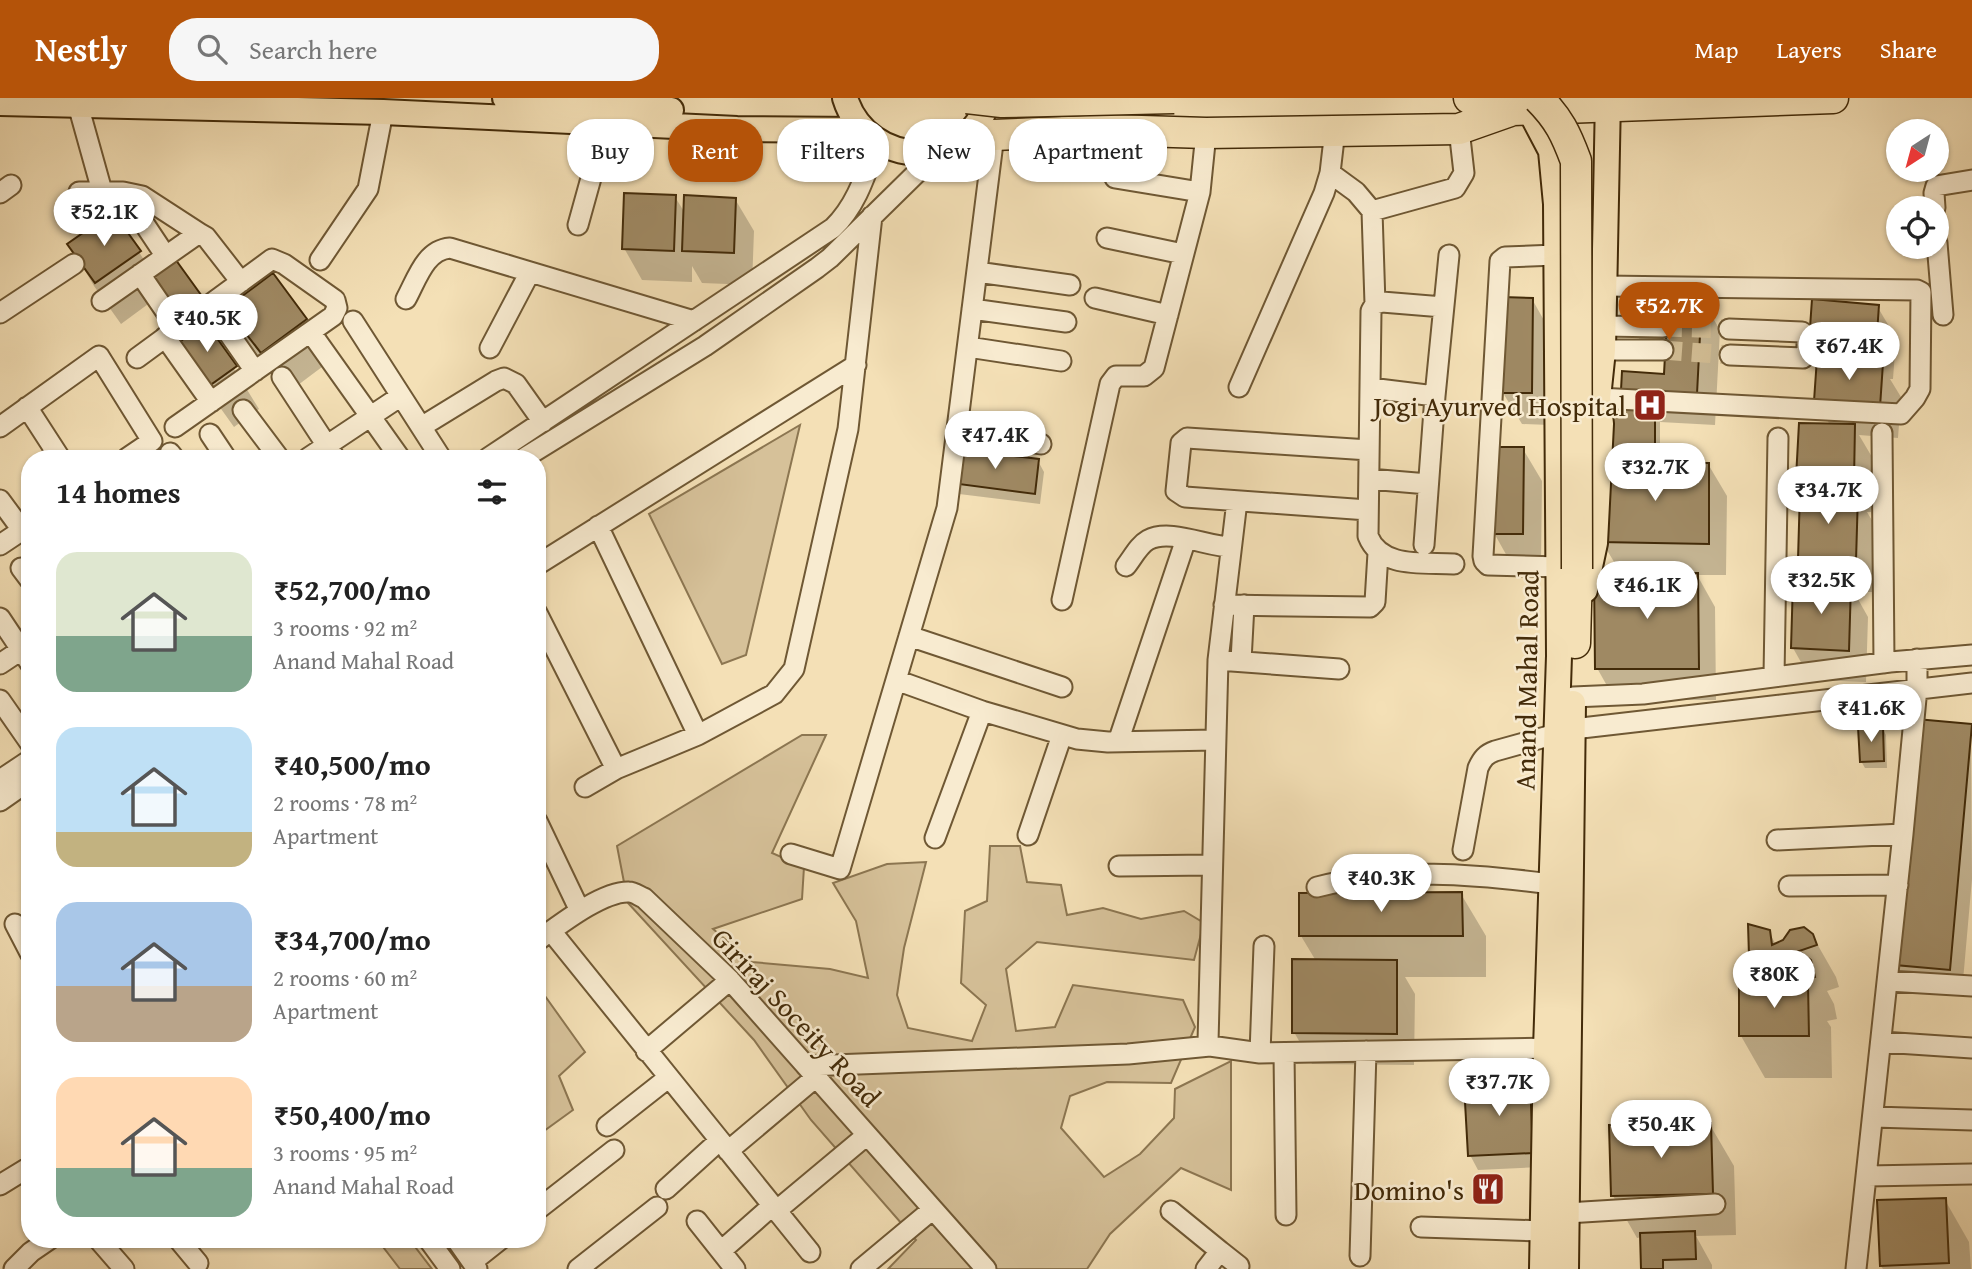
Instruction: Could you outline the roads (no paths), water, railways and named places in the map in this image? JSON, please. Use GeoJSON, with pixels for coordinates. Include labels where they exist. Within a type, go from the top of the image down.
{"type":"FeatureCollection","features":[{"type":"Feature","properties":{"kind":"highway"},"geometry":{"type":"LineString","coordinates":[[967,98],[1002,102],[1174,98]]}},
{"type":"Feature","properties":{"kind":"highway"},"geometry":{"type":"LineString","coordinates":[[1469,98],[1527,104],[1833,98]]}},
{"type":"Feature","properties":{"kind":"highway"},"geometry":{"type":"LineString","coordinates":[[995,135],[1110,130],[1206,133],[1459,129],[1527,104],[1556,116],[1567,135],[1576,161],[1568,568],[1575,643]]}},
{"type":"Feature","properties":{"kind":"main road"},"geometry":{"type":"LineString","coordinates":[[505,98],[710,113],[720,119]]}},
{"type":"Feature","properties":{"kind":"main road"},"geometry":{"type":"LineString","coordinates":[[845,98],[849,111],[855,119]]}},
{"type":"Feature","properties":{"kind":"main road"},"geometry":{"type":"LineString","coordinates":[[979,119],[988,98]]}},
{"type":"Feature","properties":{"kind":"main road"},"geometry":{"type":"LineString","coordinates":[[0,103],[383,113],[567,122]]}},
{"type":"Feature","properties":{"kind":"main road","name":"Anand Mahal Road"},"geometry":{"type":"LineString","coordinates":[[1566,1269],[1567,1213],[1551,884],[1575,643],[1595,543],[1601,424],[1598,398],[1603,338],[1608,103]]}},
{"type":"Feature","properties":{"kind":"main road","name":"Anand Mahal Road"},"geometry":{"type":"LineString","coordinates":[[1527,104],[1551,150],[1556,204],[1568,568],[1569,719],[1557,1049],[1542,1269]]}},
{"type":"Feature","properties":{"kind":"street"},"geometry":{"type":"LineString","coordinates":[[78,105],[102,191]]}},
{"type":"Feature","properties":{"kind":"street"},"geometry":{"type":"LineString","coordinates":[[320,260],[369,189],[383,113]]}},
{"type":"Feature","properties":{"kind":"street"},"geometry":{"type":"LineString","coordinates":[[1372,211],[1455,188],[1464,173],[1459,129]]}},
{"type":"Feature","properties":{"kind":"street"},"geometry":{"type":"LineString","coordinates":[[1239,387],[1324,193],[1330,173],[1335,130]]}},
{"type":"Feature","properties":{"kind":"street"},"geometry":{"type":"LineString","coordinates":[[1062,600],[1110,384],[1116,376],[1144,376],[1154,368],[1200,192],[1206,133]]}},
{"type":"Feature","properties":{"kind":"street"},"geometry":{"type":"LineString","coordinates":[[1234,605],[1370,607],[1375,602],[1378,553],[1368,536],[1371,312],[1375,304],[1372,211],[1356,192],[1330,173]]}},
{"type":"Feature","properties":{"kind":"street"},"geometry":{"type":"LineString","coordinates":[[1934,196],[1936,186],[1972,180]]}},
{"type":"Feature","properties":{"kind":"street"},"geometry":{"type":"LineString","coordinates":[[578,225],[590,182]]}},
{"type":"Feature","properties":{"kind":"street"},"geometry":{"type":"LineString","coordinates":[[500,450],[834,228],[844,218],[856,197],[859,182]]}},
{"type":"Feature","properties":{"kind":"street"},"geometry":{"type":"LineString","coordinates":[[537,450],[728,330],[830,258],[909,182]]}},
{"type":"Feature","properties":{"kind":"street"},"geometry":{"type":"LineString","coordinates":[[790,854],[840,869],[947,508],[988,182]]}},
{"type":"Feature","properties":{"kind":"street"},"geometry":{"type":"LineString","coordinates":[[1139,182],[1200,192]]}},
{"type":"Feature","properties":{"kind":"street"},"geometry":{"type":"LineString","coordinates":[[79,192],[123,192],[145,198],[206,237],[241,282]]}},
{"type":"Feature","properties":{"kind":"street"},"geometry":{"type":"LineString","coordinates":[[123,192],[165,255]]}},
{"type":"Feature","properties":{"kind":"street"},"geometry":{"type":"LineString","coordinates":[[585,786],[616,769],[698,735],[774,694],[794,668],[848,429],[872,216]]}},
{"type":"Feature","properties":{"kind":"street"},"geometry":{"type":"LineString","coordinates":[[102,301],[200,233]]}},
{"type":"Feature","properties":{"kind":"street"},"geometry":{"type":"LineString","coordinates":[[1107,238],[1183,254]]}},
{"type":"Feature","properties":{"kind":"street"},"geometry":{"type":"LineString","coordinates":[[407,299],[429,257],[441,249],[450,248],[694,321]]}},
{"type":"Feature","properties":{"kind":"street"},"geometry":{"type":"LineString","coordinates":[[1424,545],[1449,255]]}},
{"type":"Feature","properties":{"kind":"street"},"geometry":{"type":"LineString","coordinates":[[1556,256],[1505,257],[1500,261],[1483,556],[1488,565],[1568,568]]}},
{"type":"Feature","properties":{"kind":"street"},"geometry":{"type":"LineString","coordinates":[[137,358],[268,261],[276,259],[335,300],[337,308],[333,316],[175,427]]}},
{"type":"Feature","properties":{"kind":"street"},"geometry":{"type":"LineString","coordinates":[[1938,259],[1943,314]]}},
{"type":"Feature","properties":{"kind":"street"},"geometry":{"type":"LineString","coordinates":[[0,313],[74,264]]}},
{"type":"Feature","properties":{"kind":"street"},"geometry":{"type":"LineString","coordinates":[[490,348],[530,272]]}},
{"type":"Feature","properties":{"kind":"street"},"geometry":{"type":"LineString","coordinates":[[977,272],[1070,285]]}},
{"type":"Feature","properties":{"kind":"street"},"geometry":{"type":"LineString","coordinates":[[140,274],[211,402]]}},
{"type":"Feature","properties":{"kind":"street"},"geometry":{"type":"LineString","coordinates":[[1598,398],[1901,414],[1919,394],[1920,389],[1921,292],[1917,290],[1604,286]]}},
{"type":"Feature","properties":{"kind":"street"},"geometry":{"type":"LineString","coordinates":[[1095,298],[1168,315]]}},
{"type":"Feature","properties":{"kind":"street"},"geometry":{"type":"LineString","coordinates":[[1375,304],[1382,302],[1443,307]]}},
{"type":"Feature","properties":{"kind":"street"},"geometry":{"type":"LineString","coordinates":[[209,305],[255,371]]}},
{"type":"Feature","properties":{"kind":"street"},"geometry":{"type":"LineString","coordinates":[[972,309],[1066,322]]}},
{"type":"Feature","properties":{"kind":"street"},"geometry":{"type":"LineString","coordinates":[[353,321],[436,450]]}},
{"type":"Feature","properties":{"kind":"street"},"geometry":{"type":"LineString","coordinates":[[1603,338],[1663,327]]}},
{"type":"Feature","properties":{"kind":"street"},"geometry":{"type":"LineString","coordinates":[[1729,329],[1802,332],[1807,336],[1807,354],[1803,358],[1730,355]]}},
{"type":"Feature","properties":{"kind":"street"},"geometry":{"type":"LineString","coordinates":[[314,337],[394,450]]}},
{"type":"Feature","properties":{"kind":"street"},"geometry":{"type":"LineString","coordinates":[[1603,338],[1663,350]]}},
{"type":"Feature","properties":{"kind":"street"},"geometry":{"type":"LineString","coordinates":[[968,347],[1061,361]]}},
{"type":"Feature","properties":{"kind":"street"},"geometry":{"type":"LineString","coordinates":[[0,427],[99,356],[152,442],[140,450]]}},
{"type":"Feature","properties":{"kind":"street"},"geometry":{"type":"LineString","coordinates":[[546,559],[856,365]]}},
{"type":"Feature","properties":{"kind":"street"},"geometry":{"type":"LineString","coordinates":[[282,377],[330,450]]}},
{"type":"Feature","properties":{"kind":"street"},"geometry":{"type":"LineString","coordinates":[[421,427],[504,378],[516,384],[543,422]]}},
{"type":"Feature","properties":{"kind":"street"},"geometry":{"type":"LineString","coordinates":[[1370,388],[1435,396]]}},
{"type":"Feature","properties":{"kind":"street"},"geometry":{"type":"LineString","coordinates":[[333,450],[370,417],[401,396]]}},
{"type":"Feature","properties":{"kind":"street"},"geometry":{"type":"LineString","coordinates":[[27,407],[55,450]]}},
{"type":"Feature","properties":{"kind":"street"},"geometry":{"type":"LineString","coordinates":[[243,410],[273,450]]}},
{"type":"Feature","properties":{"kind":"street"},"geometry":{"type":"LineString","coordinates":[[957,431],[1041,444]]}},
{"type":"Feature","properties":{"kind":"street"},"geometry":{"type":"LineString","coordinates":[[211,433],[221,450]]}},
{"type":"Feature","properties":{"kind":"street"},"geometry":{"type":"LineString","coordinates":[[1882,433],[1884,663]]}},
{"type":"Feature","properties":{"kind":"street"},"geometry":{"type":"LineString","coordinates":[[1774,676],[1778,438]]}},
{"type":"Feature","properties":{"kind":"street"},"geometry":{"type":"LineString","coordinates":[[1368,510],[1185,497],[1178,494],[1181,443],[1184,439],[1369,450]]}},
{"type":"Feature","properties":{"kind":"street"},"geometry":{"type":"LineString","coordinates":[[1369,479],[1428,484]]}},
{"type":"Feature","properties":{"kind":"street"},"geometry":{"type":"LineString","coordinates":[[0,500],[21,523]]}},
{"type":"Feature","properties":{"kind":"street"},"geometry":{"type":"LineString","coordinates":[[1237,501],[1231,547],[1241,662]]}},
{"type":"Feature","properties":{"kind":"street"},"geometry":{"type":"LineString","coordinates":[[598,526],[698,735]]}},
{"type":"Feature","properties":{"kind":"street"},"geometry":{"type":"LineString","coordinates":[[0,545],[21,531]]}},
{"type":"Feature","properties":{"kind":"street"},"geometry":{"type":"LineString","coordinates":[[1126,566],[1150,538],[1164,536],[1209,543],[1217,547],[1231,547]]}},
{"type":"Feature","properties":{"kind":"street"},"geometry":{"type":"LineString","coordinates":[[1118,742],[1186,539]]}},
{"type":"Feature","properties":{"kind":"street"},"geometry":{"type":"LineString","coordinates":[[1378,553],[1400,561],[1454,564]]}},
{"type":"Feature","properties":{"kind":"street"},"geometry":{"type":"LineString","coordinates":[[1210,1046],[1218,660],[1234,605]]}},
{"type":"Feature","properties":{"kind":"street"},"geometry":{"type":"LineString","coordinates":[[0,618],[21,644]]}},
{"type":"Feature","properties":{"kind":"street"},"geometry":{"type":"LineString","coordinates":[[546,631],[616,769]]}},
{"type":"Feature","properties":{"kind":"street"},"geometry":{"type":"LineString","coordinates":[[909,636],[1062,687]]}},
{"type":"Feature","properties":{"kind":"street"},"geometry":{"type":"LineString","coordinates":[[0,664],[21,655]]}},
{"type":"Feature","properties":{"kind":"street"},"geometry":{"type":"LineString","coordinates":[[1463,850],[1478,768],[1487,754],[1569,719],[1643,694],[1917,659],[1972,655]]}},
{"type":"Feature","properties":{"kind":"street"},"geometry":{"type":"LineString","coordinates":[[1856,1269],[1898,885],[1917,688],[1917,659]]}},
{"type":"Feature","properties":{"kind":"street"},"geometry":{"type":"LineString","coordinates":[[1218,660],[1339,669]]}},
{"type":"Feature","properties":{"kind":"street"},"geometry":{"type":"LineString","coordinates":[[896,680],[982,711],[1062,735],[1118,742],[1215,740]]}},
{"type":"Feature","properties":{"kind":"street"},"geometry":{"type":"LineString","coordinates":[[1569,719],[1646,722],[1972,683]]}},
{"type":"Feature","properties":{"kind":"street"},"geometry":{"type":"LineString","coordinates":[[0,700],[21,730]]}},
{"type":"Feature","properties":{"kind":"street"},"geometry":{"type":"LineString","coordinates":[[935,838],[982,711]]}},
{"type":"Feature","properties":{"kind":"street"},"geometry":{"type":"LineString","coordinates":[[1028,835],[1062,735]]}},
{"type":"Feature","properties":{"kind":"street"},"geometry":{"type":"LineString","coordinates":[[0,780],[21,766]]}},
{"type":"Feature","properties":{"kind":"street"},"geometry":{"type":"LineString","coordinates":[[0,801],[21,786]]}},
{"type":"Feature","properties":{"kind":"street"},"geometry":{"type":"LineString","coordinates":[[1777,840],[1903,834]]}},
{"type":"Feature","properties":{"kind":"street"},"geometry":{"type":"LineString","coordinates":[[546,840],[580,911]]}},
{"type":"Feature","properties":{"kind":"street"},"geometry":{"type":"LineString","coordinates":[[1119,866],[1212,865]]}},
{"type":"Feature","properties":{"kind":"street"},"geometry":{"type":"LineString","coordinates":[[1317,887],[1368,877],[1446,874],[1551,884]]}},
{"type":"Feature","properties":{"kind":"street"},"geometry":{"type":"LineString","coordinates":[[1789,886],[1898,885]]}},
{"type":"Feature","properties":{"kind":"street","name":"Giriraj Soceity Road"},"geometry":{"type":"LineString","coordinates":[[546,935],[580,911],[615,894],[631,892],[644,898],[730,980],[986,1269]]}},
{"type":"Feature","properties":{"kind":"street"},"geometry":{"type":"LineString","coordinates":[[15,924],[21,936]]}},
{"type":"Feature","properties":{"kind":"street"},"geometry":{"type":"LineString","coordinates":[[546,938],[668,1078],[810,1252]]}},
{"type":"Feature","properties":{"kind":"street"},"geometry":{"type":"LineString","coordinates":[[1260,1053],[1264,946]]}},
{"type":"Feature","properties":{"kind":"street"},"geometry":{"type":"LineString","coordinates":[[646,1052],[730,980]]}},
{"type":"Feature","properties":{"kind":"street"},"geometry":{"type":"LineString","coordinates":[[1888,981],[1972,986]]}},
{"type":"Feature","properties":{"kind":"street"},"geometry":{"type":"LineString","coordinates":[[1882,1042],[1972,1048]]}},
{"type":"Feature","properties":{"kind":"street"},"geometry":{"type":"LineString","coordinates":[[666,1189],[723,1146],[811,1072],[1128,1054],[1210,1046],[1260,1053],[1557,1049]]}},
{"type":"Feature","properties":{"kind":"street"},"geometry":{"type":"LineString","coordinates":[[1360,1256],[1366,1051]]}},
{"type":"Feature","properties":{"kind":"street"},"geometry":{"type":"LineString","coordinates":[[1284,1053],[1286,1216]]}},
{"type":"Feature","properties":{"kind":"street"},"geometry":{"type":"LineString","coordinates":[[607,1126],[668,1078]]}},
{"type":"Feature","properties":{"kind":"street"},"geometry":{"type":"LineString","coordinates":[[1874,1117],[1972,1120]]}},
{"type":"Feature","properties":{"kind":"street"},"geometry":{"type":"LineString","coordinates":[[721,1251],[867,1135]]}},
{"type":"Feature","properties":{"kind":"street"},"geometry":{"type":"LineString","coordinates":[[546,1203],[614,1150]]}},
{"type":"Feature","properties":{"kind":"street"},"geometry":{"type":"LineString","coordinates":[[0,1185],[21,1172]]}},
{"type":"Feature","properties":{"kind":"street"},"geometry":{"type":"LineString","coordinates":[[1868,1176],[1972,1174]]}},
{"type":"Feature","properties":{"kind":"street"},"geometry":{"type":"LineString","coordinates":[[1567,1213],[1715,1204]]}},
{"type":"Feature","properties":{"kind":"street"},"geometry":{"type":"LineString","coordinates":[[579,1269],[657,1207]]}},
{"type":"Feature","properties":{"kind":"street"},"geometry":{"type":"LineString","coordinates":[[861,1269],[933,1209]]}},
{"type":"Feature","properties":{"kind":"street"},"geometry":{"type":"LineString","coordinates":[[1171,1211],[1240,1266]]}},
{"type":"Feature","properties":{"kind":"street"},"geometry":{"type":"LineString","coordinates":[[697,1221],[735,1269]]}},
{"type":"Feature","properties":{"kind":"street"},"geometry":{"type":"LineString","coordinates":[[1421,1227],[1543,1231]]}},
{"type":"Feature","properties":{"kind":"street"},"geometry":{"type":"LineString","coordinates":[[14,1269],[37,1248]]}},
{"type":"Feature","properties":{"kind":"street"},"geometry":{"type":"LineString","coordinates":[[106,1248],[124,1269]]}},
{"type":"Feature","properties":{"kind":"street"},"geometry":{"type":"LineString","coordinates":[[186,1248],[198,1263]]}},
{"type":"Feature","properties":{"kind":"street"},"geometry":{"type":"LineString","coordinates":[[435,1248],[450,1269]]}},
{"type":"Feature","properties":{"kind":"street"},"geometry":{"type":"LineString","coordinates":[[463,1248],[475,1265],[492,1248]]}},
{"type":"Feature","properties":{"kind":"street"},"geometry":{"type":"LineString","coordinates":[[1206,1269],[1220,1251]]}},
{"type":"Feature","properties":{"kind":"tunnel"},"geometry":{"type":"LineString","coordinates":[[1663,327],[1729,329]]}},
{"type":"Feature","properties":{"kind":"tunnel"},"geometry":{"type":"LineString","coordinates":[[1663,350],[1730,355]]}},
{"type":"Feature","properties":{"kind":"place","name":"Jogi Ayurved Hospital"},"geometry":{"type":"Point","coordinates":[1650,405]}},
{"type":"Feature","properties":{"kind":"place","name":"Domino's"},"geometry":{"type":"Point","coordinates":[1488,1189]}}]}
